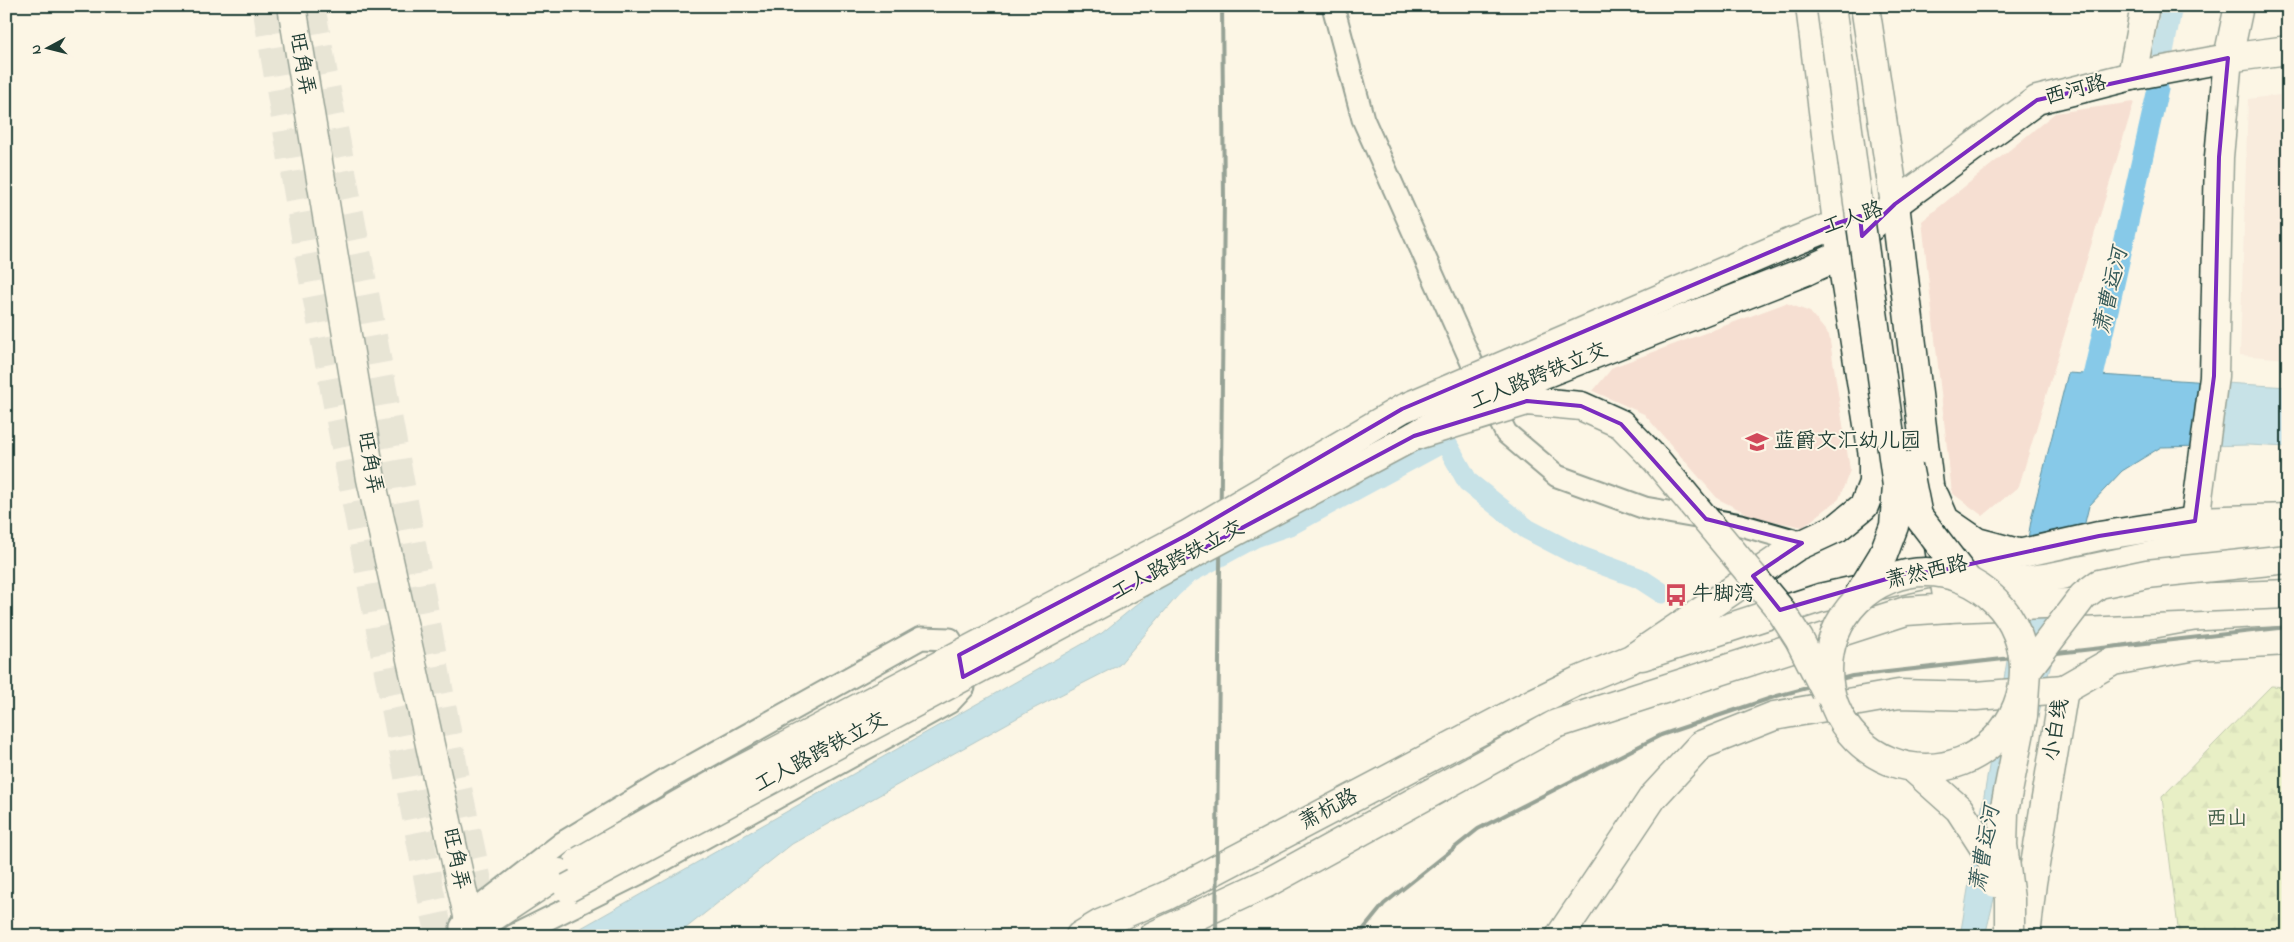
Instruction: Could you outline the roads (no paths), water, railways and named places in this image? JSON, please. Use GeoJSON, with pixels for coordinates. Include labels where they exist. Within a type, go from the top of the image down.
{"type":"FeatureCollection","features":[{"type":"Feature","properties":{"kind":"main road","name":"旺角弄"},"geometry":{"type":"LineString","coordinates":[[292,6],[371,479],[462,929]]}},
{"type":"Feature","properties":{"kind":"main road"},"geometry":{"type":"LineString","coordinates":[[1631,659],[1804,543],[1837,528],[1864,506],[1873,483],[1873,456],[1841,256],[1810,6]]}},
{"type":"Feature","properties":{"kind":"main road"},"geometry":{"type":"LineString","coordinates":[[1830,6],[1897,486],[1894,526],[1883,555],[1836,632],[1828,662],[1831,694],[1843,723]]}},
{"type":"Feature","properties":{"kind":"main road"},"geometry":{"type":"LineString","coordinates":[[1847,6],[1911,484],[1918,516],[1955,575],[1990,595],[2009,616],[2020,640],[2026,671],[2023,716],[2004,812],[2003,846],[2010,898],[2010,936]]}},
{"type":"Feature","properties":{"kind":"main road"},"geometry":{"type":"LineString","coordinates":[[1865,6],[1895,204],[1929,484],[1955,575],[1949,608]]}},
{"type":"Feature","properties":{"kind":"main road"},"geometry":{"type":"LineString","coordinates":[[2132,76],[2145,6]]}},
{"type":"Feature","properties":{"kind":"main road"},"geometry":{"type":"LineString","coordinates":[[2195,521],[2214,376],[2219,157],[2228,58],[2239,6]]}},
{"type":"Feature","properties":{"kind":"main road","name":"西河路"},"geometry":{"type":"LineString","coordinates":[[1895,204],[2037,100],[2132,76],[2228,58],[2288,50]]}},
{"type":"Feature","properties":{"kind":"main road","name":"工人路"},"geometry":{"type":"LineString","coordinates":[[1790,243],[1838,223],[1895,204]]}},
{"type":"Feature","properties":{"kind":"main road","name":"工人路"},"geometry":{"type":"LineString","coordinates":[[1806,271],[1841,256],[1895,204]]}},
{"type":"Feature","properties":{"kind":"main road","name":"工人路跨铁立交"},"geometry":{"type":"LineString","coordinates":[[564,881],[734,774],[1187,535],[1402,409],[1790,243]]}},
{"type":"Feature","properties":{"kind":"main road","name":"工人路跨铁立交"},"geometry":{"type":"LineString","coordinates":[[564,881],[1414,436],[1470,403],[1806,271]]}},
{"type":"Feature","properties":{"kind":"main road"},"geometry":{"type":"LineString","coordinates":[[1414,436],[1527,401],[1581,406],[1621,424],[1657,461],[1779,608],[1799,639],[1843,723],[1862,745],[1885,760],[1913,768],[1942,768],[1970,759],[1994,742],[2012,720],[2026,671],[2083,596],[2099,584],[2147,574],[2288,559]]}},
{"type":"Feature","properties":{"kind":"main road"},"geometry":{"type":"LineString","coordinates":[[1929,484],[1945,520],[1977,542],[2018,553]]}},
{"type":"Feature","properties":{"kind":"main road","name":"萧然西路"},"geometry":{"type":"LineString","coordinates":[[1578,681],[1631,659],[1820,598],[1955,575],[2018,553],[2099,536],[2195,521],[2288,518]]}},
{"type":"Feature","properties":{"kind":"main road"},"geometry":{"type":"LineString","coordinates":[[1852,604],[1877,584],[1907,573],[1939,572],[2008,583],[2051,577],[2189,548],[2288,535]]}},
{"type":"Feature","properties":{"kind":"main road","name":"萧然西路"},"geometry":{"type":"LineString","coordinates":[[1594,711],[1906,611],[2288,594]]}},
{"type":"Feature","properties":{"kind":"main road","name":"小白线"},"geometry":{"type":"LineString","coordinates":[[2026,936],[2032,883],[2064,689],[2113,661],[2196,646],[2288,641]]}},
{"type":"Feature","properties":{"kind":"main road","name":"萧杭路"},"geometry":{"type":"LineString","coordinates":[[1080,936],[1100,924],[1166,896],[1578,681]]}},
{"type":"Feature","properties":{"kind":"main road"},"geometry":{"type":"LineString","coordinates":[[1560,936],[1653,797],[1701,745],[1774,716],[1899,694],[1976,696],[2064,689]]}},
{"type":"Feature","properties":{"kind":"main road","name":"萧杭路"},"geometry":{"type":"LineString","coordinates":[[1153,936],[1267,883],[1556,724],[1594,711]]}},
{"type":"Feature","properties":{"kind":"main road"},"geometry":{"type":"LineString","coordinates":[[1913,768],[1959,809],[1992,860],[1997,936]]}},
{"type":"Feature","properties":{"kind":"main road"},"geometry":{"type":"LineString","coordinates":[[462,929],[564,881]]}},
{"type":"Feature","properties":{"kind":"main road"},"geometry":{"type":"LineString","coordinates":[[498,936],[538,907],[564,881]]}},
{"type":"Feature","properties":{"kind":"main road"},"geometry":{"type":"LineString","coordinates":[[1997,936],[2032,883]]}},
{"type":"Feature","properties":{"kind":"street"},"geometry":{"type":"LineString","coordinates":[[1333,6],[1363,119],[1481,383],[1506,433],[1557,476],[1645,508],[1741,525],[1804,543]]}},
{"type":"Feature","properties":{"kind":"street"},"geometry":{"type":"LineString","coordinates":[[462,929],[562,843],[668,779],[922,638],[950,639],[960,658],[964,687],[950,702],[640,873],[513,936]]}},
{"type":"Feature","properties":{"kind":"water"},"geometry":{"type":"Polygon","coordinates":[[[2068,373],[2288,387],[2288,447],[2248,445],[2161,447],[2122,471],[2089,506],[1985,936],[1960,936],[2032,515],[2068,373]]]}},
{"type":"Feature","properties":{"kind":"water"},"geometry":{"type":"Polygon","coordinates":[[[1173,575],[1185,587],[1119,665],[1033,709],[792,844],[676,936],[567,936],[1102,633],[1173,575]]]}},
{"type":"Feature","properties":{"kind":"waterway","name":"萧曹运河"},"geometry":{"type":"LineString","coordinates":[[2163,52],[2172,6]]}},
{"type":"Feature","properties":{"kind":"waterway","name":"萧曹运河"},"geometry":{"type":"LineString","coordinates":[[2087,403],[2158,89]]}},
{"type":"Feature","properties":{"kind":"waterway"},"geometry":{"type":"LineString","coordinates":[[1158,600],[1187,574],[1255,537],[1292,524],[1445,441],[1468,482],[1527,529],[1579,556],[1639,578],[1662,593]]}},
{"type":"Feature","properties":{"kind":"tunnel"},"geometry":{"type":"LineString","coordinates":[[266,6],[307,248],[440,936]]}},
{"type":"Feature","properties":{"kind":"tunnel"},"geometry":{"type":"LineString","coordinates":[[311,6],[457,784],[490,936]]}},
{"type":"Feature","properties":{"kind":"railway"},"geometry":{"type":"LineString","coordinates":[[1216,936],[1224,198],[1222,6]]}},
{"type":"Feature","properties":{"kind":"railway"},"geometry":{"type":"LineString","coordinates":[[1358,936],[1384,904],[1478,829],[1661,735],[1777,696],[1852,676],[2288,627]]}},
{"type":"Feature","properties":{"kind":"place","name":"蓝爵文汇幼儿园"},"geometry":{"type":"Point","coordinates":[1757,442]}},
{"type":"Feature","properties":{"kind":"place","name":"牛脚湾"},"geometry":{"type":"Point","coordinates":[1676,595]}},
{"type":"Feature","properties":{"kind":"park label","name":"西山"},"geometry":{"type":"Point","coordinates":[2227,820]}}]}
